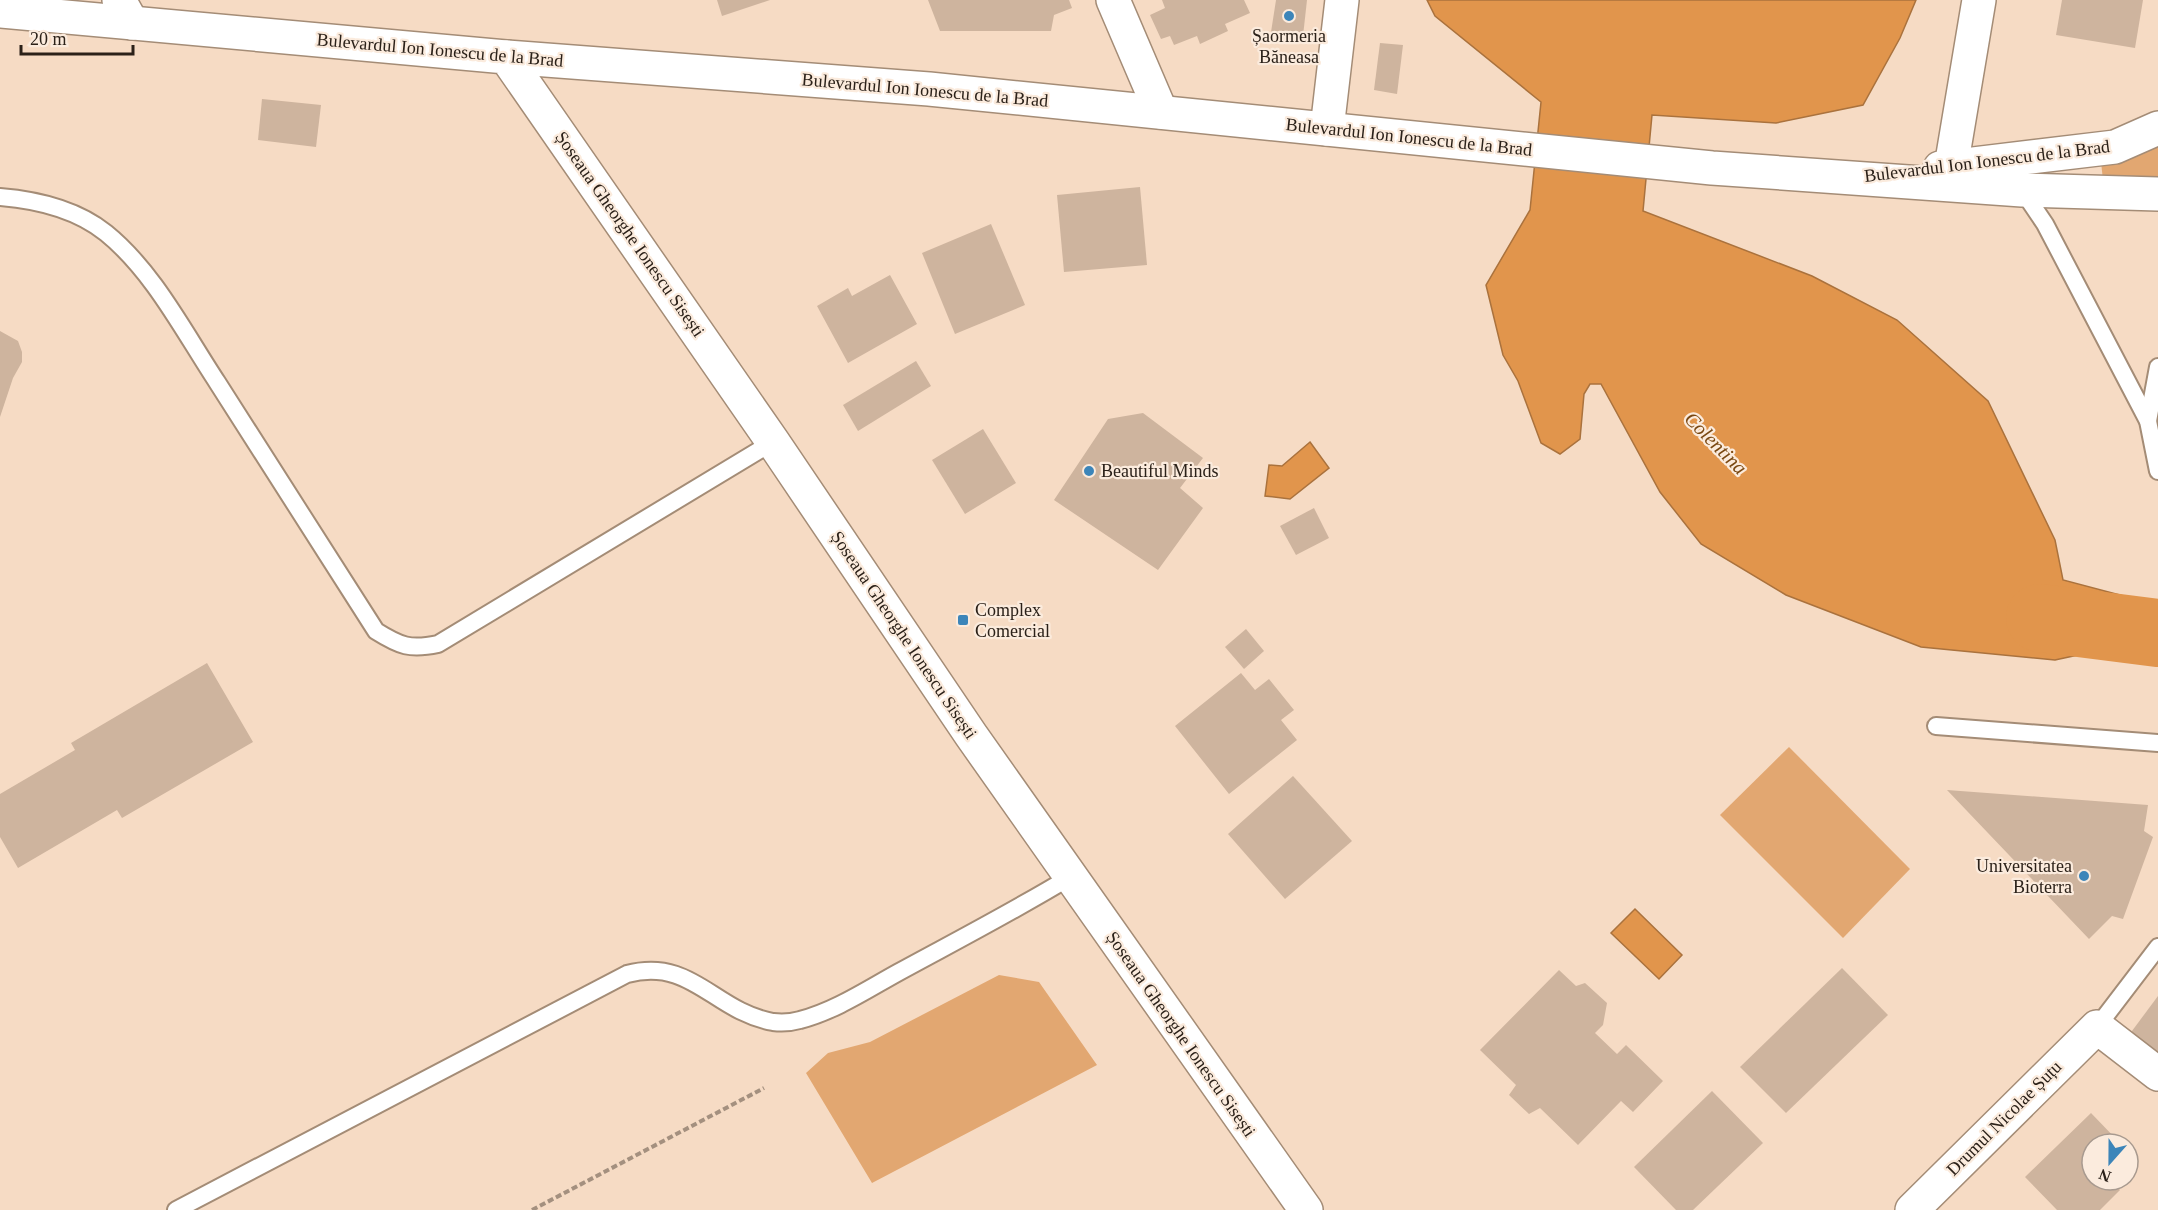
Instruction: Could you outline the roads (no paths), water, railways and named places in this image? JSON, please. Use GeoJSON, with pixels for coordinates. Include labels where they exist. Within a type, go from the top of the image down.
{"type":"FeatureCollection","features":[{"type":"Feature","properties":{"kind":"street"},"geometry":{"type":"LineString","coordinates":[[1113,0],[1161,112]]}},
{"type":"Feature","properties":{"kind":"street"},"geometry":{"type":"LineString","coordinates":[[1327,129],[1342,0]]}},
{"type":"Feature","properties":{"kind":"street"},"geometry":{"type":"LineString","coordinates":[[1951,167],[1979,0]]}},
{"type":"Feature","properties":{"kind":"street","name":"Bulevardul Ion Ionescu de la Brad"},"geometry":{"type":"LineString","coordinates":[[0,11],[125,11],[506,57],[929,89],[1712,168],[2022,190],[2158,194]]}},
{"type":"Feature","properties":{"kind":"street","name":"Șoseaua Gheorghe Ionescu Sisești"},"geometry":{"type":"LineString","coordinates":[[506,57],[773,442],[895,624],[1070,877],[1306,1210]]}},
{"type":"Feature","properties":{"kind":"street","name":"Bulevardul Ion Ionescu de la Brad"},"geometry":{"type":"LineString","coordinates":[[1849,177],[2115,147],[2158,128]]}},
{"type":"Feature","properties":{"kind":"street"},"geometry":{"type":"LineString","coordinates":[[2097,1027],[2158,1074]]}},
{"type":"Feature","properties":{"kind":"street","name":"Drumul Nicolae Șuțu"},"geometry":{"type":"LineString","coordinates":[[1912,1210],[2097,1027]]}},
{"type":"Feature","properties":{"kind":"lane"},"geometry":{"type":"LineString","coordinates":[[2022,190],[2045,224],[2148,421],[2158,471]]}},
{"type":"Feature","properties":{"kind":"lane"},"geometry":{"type":"LineString","coordinates":[[0,197],[29,199],[55,206],[105,232],[126,252],[143,271],[193,345],[376,631],[402,645],[417,648],[438,644],[773,442]]}},
{"type":"Feature","properties":{"kind":"lane"},"geometry":{"type":"LineString","coordinates":[[2148,421],[2158,366]]}},
{"type":"Feature","properties":{"kind":"lane"},"geometry":{"type":"LineString","coordinates":[[1936,726],[2158,743]]}},
{"type":"Feature","properties":{"kind":"lane"},"geometry":{"type":"LineString","coordinates":[[176,1210],[627,974],[644,970],[685,976],[724,1003],[752,1017],[776,1022],[800,1020],[855,996],[1070,877]]}},
{"type":"Feature","properties":{"kind":"lane"},"geometry":{"type":"LineString","coordinates":[[2097,1027],[2158,947]]}},
{"type":"Feature","properties":{"kind":"water"},"geometry":{"type":"Polygon","coordinates":[[[1427,0],[1916,0],[1900,38],[1863,105],[1776,123],[1652,115],[1643,211],[1812,276],[1897,320],[1988,401],[2055,540],[2063,580],[2139,600],[2129,644],[2055,660],[1921,647],[1786,595],[1701,544],[1660,492],[1601,384],[1590,384],[1584,394],[1580,439],[1560,454],[1541,443],[1518,381],[1503,355],[1486,285],[1530,210],[1541,102],[1435,16],[1427,0]]]}},
{"type":"Feature","properties":{"kind":"water"},"geometry":{"type":"Polygon","coordinates":[[[1310,442],[1329,468],[1290,499],[1265,496],[1269,465],[1282,466],[1310,442]]]}},
{"type":"Feature","properties":{"kind":"water"},"geometry":{"type":"Polygon","coordinates":[[[1635,909],[1682,955],[1659,979],[1611,933],[1635,909]]]}},
{"type":"Feature","properties":{"kind":"waterway","name":"Colentina"},"geometry":{"type":"LineString","coordinates":[[2040,618],[2158,633]]}},
{"type":"Feature","properties":{"kind":"place","name":"Șaormeria Băneasa"},"geometry":{"type":"Point","coordinates":[1289,16]}},
{"type":"Feature","properties":{"kind":"place","name":"Beautiful Minds"},"geometry":{"type":"Point","coordinates":[1089,471]}},
{"type":"Feature","properties":{"kind":"place","name":"Complex Comercial"},"geometry":{"type":"Point","coordinates":[963,620]}},
{"type":"Feature","properties":{"kind":"place","name":"Universitatea Bioterra"},"geometry":{"type":"Point","coordinates":[2084,876]}}]}
